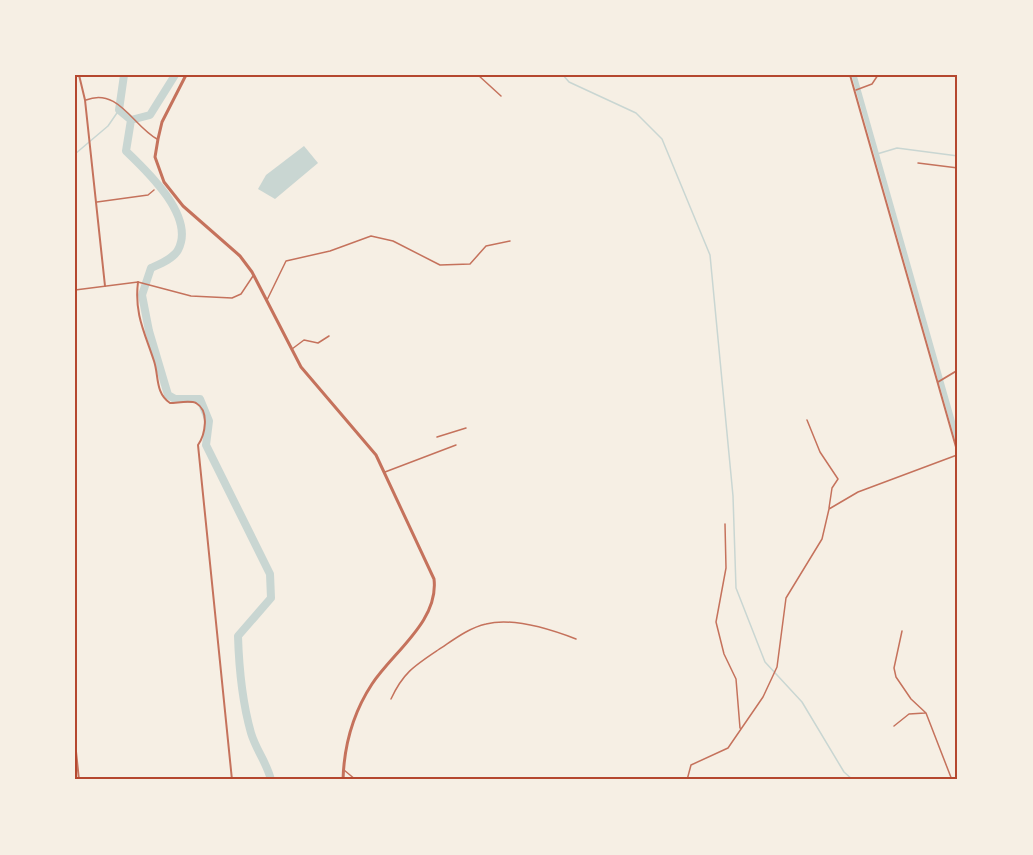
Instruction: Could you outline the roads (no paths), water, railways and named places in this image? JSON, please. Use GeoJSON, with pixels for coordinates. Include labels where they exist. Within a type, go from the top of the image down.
{"type":"FeatureCollection","features":[{"type":"Feature","properties":{"kind":"street"},"geometry":{"type":"LineString","coordinates":[[79,75],[85,100],[105,286]]}},
{"type":"Feature","properties":{"kind":"street"},"geometry":{"type":"LineString","coordinates":[[186,75],[162,122],[158,139],[155,157],[164,182],[197,219],[240,256],[254,275],[291,349],[312,382],[376,455],[434,579],[435,591],[430,610],[364,698],[352,722],[343,780]]}},
{"type":"Feature","properties":{"kind":"street"},"geometry":{"type":"LineString","coordinates":[[850,75],[958,455]]}},
{"type":"Feature","properties":{"kind":"street"},"geometry":{"type":"LineString","coordinates":[[138,282],[136,295],[143,336],[154,361],[160,393],[170,403],[193,402],[198,405],[204,415],[203,438],[198,445],[232,780]]}},
{"type":"Feature","properties":{"kind":"street"},"geometry":{"type":"LineString","coordinates":[[938,382],[958,370]]}},
{"type":"Feature","properties":{"kind":"street"},"geometry":{"type":"LineString","coordinates":[[75,742],[79,780]]}},
{"type":"Feature","properties":{"kind":"lane"},"geometry":{"type":"LineString","coordinates":[[478,75],[501,96]]}},
{"type":"Feature","properties":{"kind":"lane"},"geometry":{"type":"LineString","coordinates":[[856,90],[868,86],[878,75]]}},
{"type":"Feature","properties":{"kind":"lane"},"geometry":{"type":"LineString","coordinates":[[85,100],[98,95],[123,108],[140,123],[147,133],[158,139]]}},
{"type":"Feature","properties":{"kind":"lane"},"geometry":{"type":"LineString","coordinates":[[918,163],[958,168]]}},
{"type":"Feature","properties":{"kind":"lane"},"geometry":{"type":"LineString","coordinates":[[96,202],[148,195],[154,190]]}},
{"type":"Feature","properties":{"kind":"lane"},"geometry":{"type":"LineString","coordinates":[[266,301],[286,261],[330,250],[371,236],[393,241],[440,265],[452,266],[470,264],[486,246],[510,241]]}},
{"type":"Feature","properties":{"kind":"lane"},"geometry":{"type":"LineString","coordinates":[[75,290],[138,282],[191,296],[232,298],[241,294],[254,275]]}},
{"type":"Feature","properties":{"kind":"lane"},"geometry":{"type":"LineString","coordinates":[[291,349],[304,340],[318,343],[329,336]]}},
{"type":"Feature","properties":{"kind":"lane"},"geometry":{"type":"LineString","coordinates":[[687,780],[691,765],[728,748],[763,697],[776,669],[786,598],[822,539],[832,488],[838,479],[816,446],[807,420]]}},
{"type":"Feature","properties":{"kind":"lane"},"geometry":{"type":"LineString","coordinates":[[437,437],[466,428]]}},
{"type":"Feature","properties":{"kind":"lane"},"geometry":{"type":"LineString","coordinates":[[384,472],[456,445]]}},
{"type":"Feature","properties":{"kind":"lane"},"geometry":{"type":"LineString","coordinates":[[829,509],[858,492],[958,455]]}},
{"type":"Feature","properties":{"kind":"lane"},"geometry":{"type":"LineString","coordinates":[[725,524],[726,568],[716,622],[724,654],[736,679],[740,729]]}},
{"type":"Feature","properties":{"kind":"lane"},"geometry":{"type":"LineString","coordinates":[[392,699],[406,672],[470,630],[485,624],[501,622],[541,628],[576,639]]}},
{"type":"Feature","properties":{"kind":"lane"},"geometry":{"type":"LineString","coordinates":[[902,631],[894,669],[911,699],[926,713],[952,780]]}},
{"type":"Feature","properties":{"kind":"lane"},"geometry":{"type":"LineString","coordinates":[[894,726],[909,714],[926,713]]}},
{"type":"Feature","properties":{"kind":"lane"},"geometry":{"type":"LineString","coordinates":[[343,770],[356,780]]}},
{"type":"Feature","properties":{"kind":"waterway"},"geometry":{"type":"LineString","coordinates":[[124,75],[119,110],[131,120],[126,151],[146,170],[167,196],[175,209],[182,237],[178,250],[173,256],[151,268],[142,295],[149,331],[168,395],[175,399],[200,399],[209,421],[206,445],[270,574],[271,598],[238,636],[245,709],[253,739],[271,780]]}},
{"type":"Feature","properties":{"kind":"waterway"},"geometry":{"type":"LineString","coordinates":[[131,120],[150,115],[175,75]]}},
{"type":"Feature","properties":{"kind":"waterway"},"geometry":{"type":"LineString","coordinates":[[563,75],[569,82],[636,113],[662,139],[710,255],[733,496],[736,588],[765,662],[802,702],[844,772],[853,780]]}},
{"type":"Feature","properties":{"kind":"waterway"},"geometry":{"type":"LineString","coordinates":[[854,75],[958,441]]}},
{"type":"Feature","properties":{"kind":"waterway"},"geometry":{"type":"LineString","coordinates":[[75,154],[108,126],[119,110]]}},
{"type":"Feature","properties":{"kind":"waterway"},"geometry":{"type":"LineString","coordinates":[[877,154],[897,148],[958,156]]}}]}
